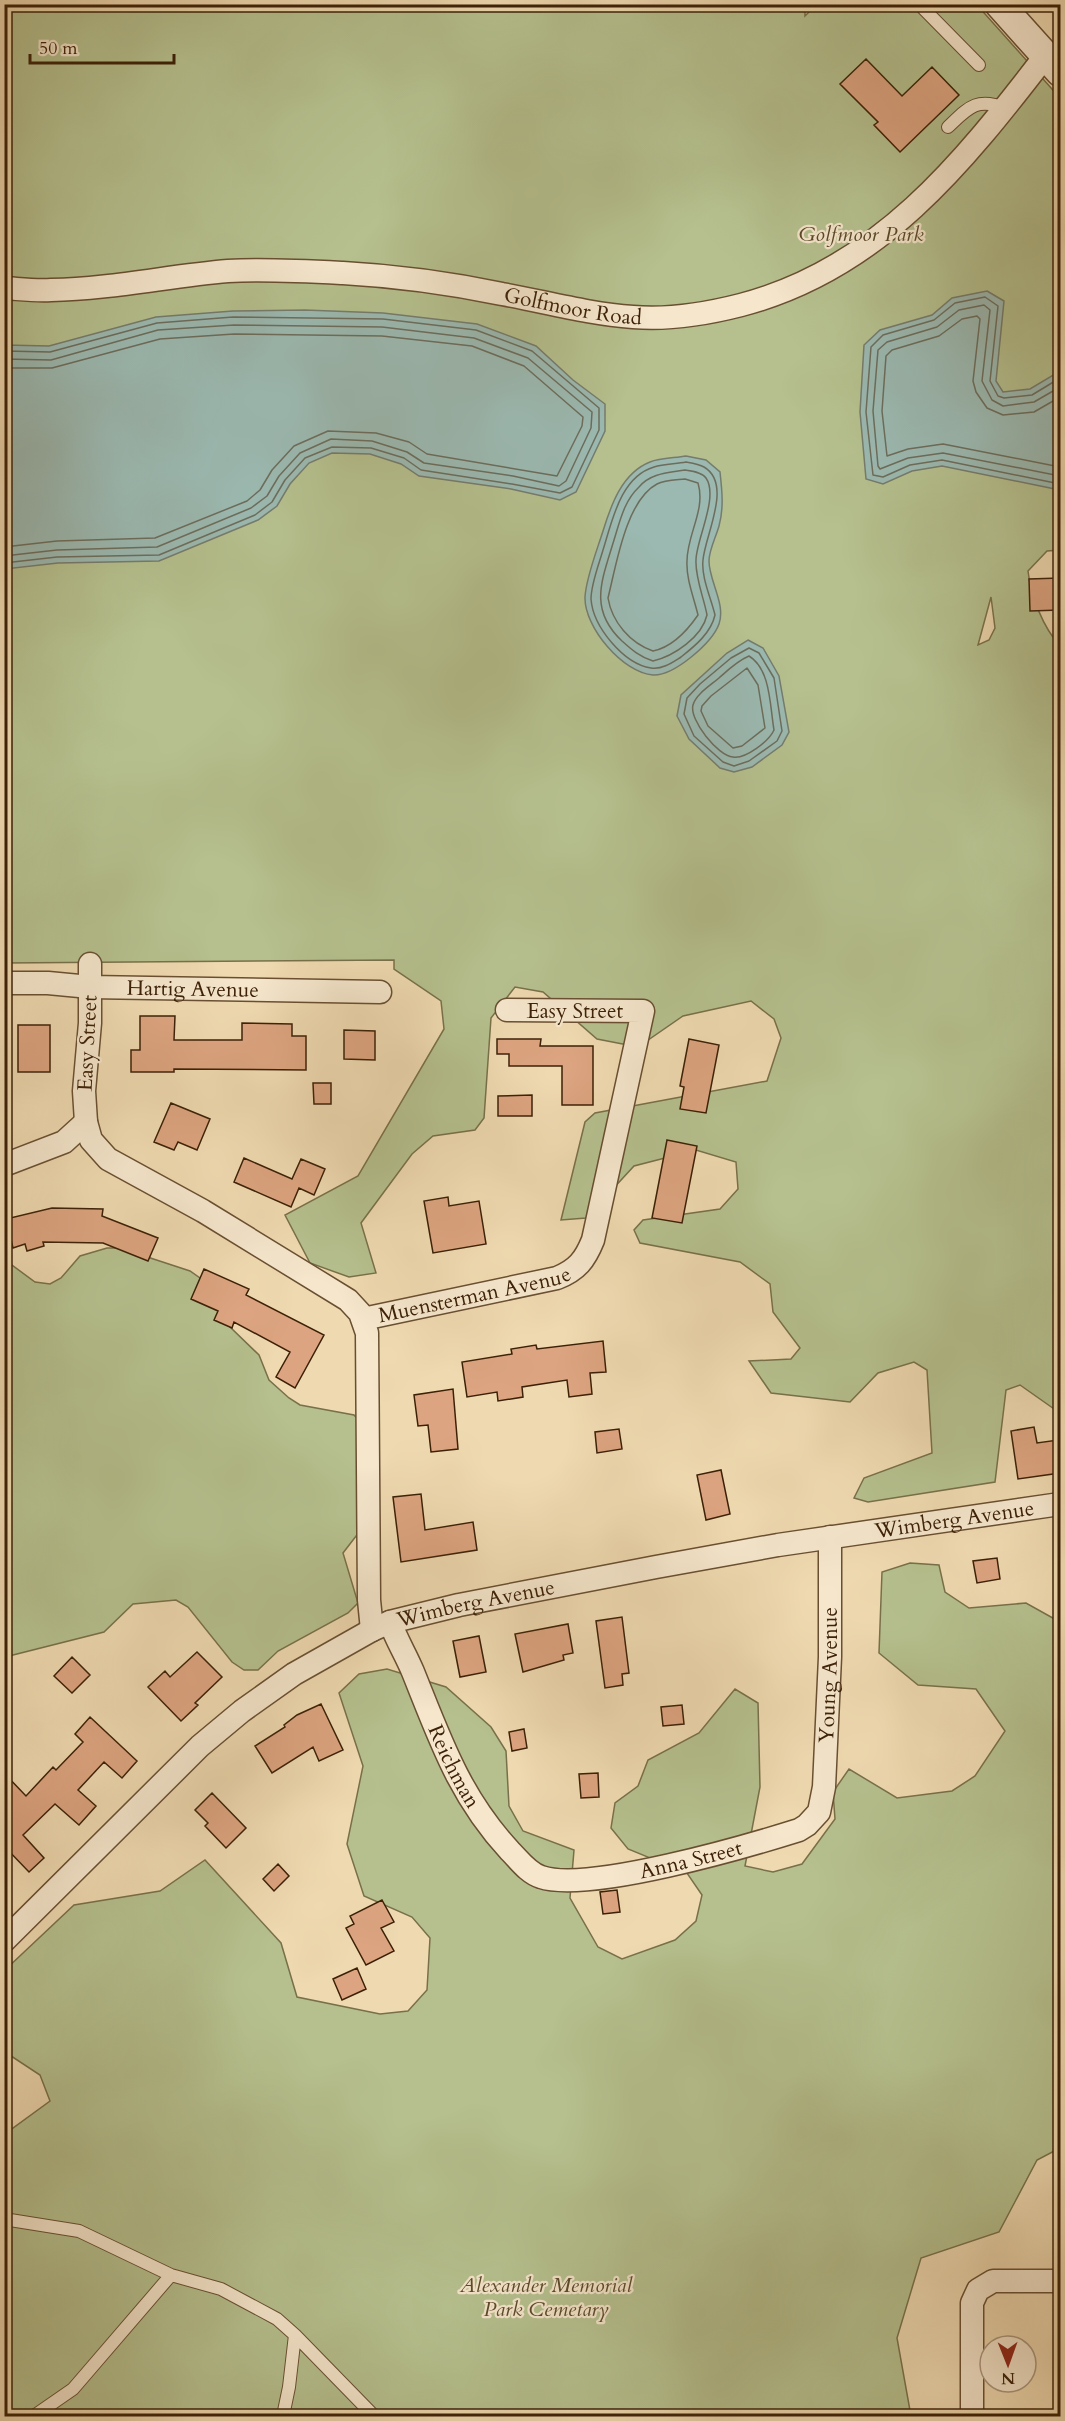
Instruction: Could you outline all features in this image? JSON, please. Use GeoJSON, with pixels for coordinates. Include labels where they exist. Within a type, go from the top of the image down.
{"type":"FeatureCollection","features":[{"type":"Feature","properties":{"kind":"street"},"geometry":{"type":"LineString","coordinates":[[999,4],[1053,63]]}},
{"type":"Feature","properties":{"kind":"street","name":"Golfmoor Road"},"geometry":{"type":"LineString","coordinates":[[4,288],[50,290],[229,271],[285,269],[397,276],[453,284],[576,310],[634,318],[712,313],[758,301],[803,285],[866,248],[889,230],[942,180],[1005,108],[1053,63]]}},
{"type":"Feature","properties":{"kind":"street","name":"Easy Street"},"geometry":{"type":"LineString","coordinates":[[86,1122],[84,1091],[90,1023],[90,964]]}},
{"type":"Feature","properties":{"kind":"street","name":"Hartig Avenue"},"geometry":{"type":"LineString","coordinates":[[4,983],[48,983],[90,987],[380,992]]}},
{"type":"Feature","properties":{"kind":"street","name":"Easy Street"},"geometry":{"type":"LineString","coordinates":[[507,1010],[643,1011]]}},
{"type":"Feature","properties":{"kind":"street","name":"Muensterman Avenue"},"geometry":{"type":"LineString","coordinates":[[86,1122],[91,1140],[108,1159],[203,1211],[348,1300],[363,1319],[557,1278],[571,1273],[582,1264],[593,1240],[643,1011]]}},
{"type":"Feature","properties":{"kind":"street"},"geometry":{"type":"LineString","coordinates":[[4,1165],[64,1142],[86,1122]]}},
{"type":"Feature","properties":{"kind":"street","name":"Reichman"},"geometry":{"type":"LineString","coordinates":[[363,1319],[367,1333],[369,1600],[450,1765],[478,1813],[531,1872],[555,1880]]}},
{"type":"Feature","properties":{"kind":"street","name":"Wimberg Avenue"},"geometry":{"type":"LineString","coordinates":[[4,1941],[200,1746],[242,1711],[294,1674],[381,1626],[459,1605],[656,1567],[830,1537],[1060,1504]]}},
{"type":"Feature","properties":{"kind":"street","name":"Young Avenue"},"geometry":{"type":"LineString","coordinates":[[819,1812],[824,1787],[830,1657],[830,1537]]}},
{"type":"Feature","properties":{"kind":"street","name":"Anna Street"},"geometry":{"type":"LineString","coordinates":[[555,1880],[608,1876],[680,1863],[799,1830],[819,1812]]}},
{"type":"Feature","properties":{"kind":"street"},"geometry":{"type":"LineString","coordinates":[[972,2416],[972,2303],[975,2295],[984,2285],[993,2282],[1060,2281]]}},
{"type":"Feature","properties":{"kind":"lane"},"geometry":{"type":"LineString","coordinates":[[919,4],[979,65]]}},
{"type":"Feature","properties":{"kind":"lane"},"geometry":{"type":"LineString","coordinates":[[948,127],[975,105],[991,103],[1005,108]]}},
{"type":"Feature","properties":{"kind":"lane"},"geometry":{"type":"LineString","coordinates":[[4,2222],[10,2220],[79,2232],[171,2276],[222,2289],[277,2319],[374,2416]]}},
{"type":"Feature","properties":{"kind":"lane"},"geometry":{"type":"LineString","coordinates":[[34,2416],[74,2389],[171,2276]]}},
{"type":"Feature","properties":{"kind":"lane"},"geometry":{"type":"LineString","coordinates":[[283,2416],[295,2335]]}},
{"type":"Feature","properties":{"kind":"green space","name":"Golfmoor Park"},"geometry":{"type":"Polygon","coordinates":[[[805,4],[805,16],[816,5],[977,5],[1060,98],[1060,550],[1047,551],[1028,571],[1039,611],[1048,630],[1060,646],[1060,1410],[1057,1411],[1020,1385],[1006,1390],[995,1482],[868,1502],[854,1498],[864,1478],[932,1453],[927,1370],[914,1362],[878,1373],[850,1402],[771,1393],[749,1361],[791,1359],[800,1348],[773,1312],[770,1284],[740,1262],[640,1243],[634,1230],[643,1220],[720,1209],[738,1189],[736,1162],[696,1150],[634,1166],[586,1218],[561,1220],[585,1122],[595,1113],[767,1081],[781,1038],[774,1019],[751,1001],[683,1016],[638,1047],[597,1039],[543,992],[515,987],[491,1018],[484,1118],[475,1130],[433,1136],[412,1154],[361,1223],[376,1273],[349,1277],[310,1263],[285,1215],[358,1176],[444,1029],[441,1001],[394,969],[394,960],[5,963],[4,5],[805,4]],[[991,597],[978,645],[989,640],[995,628],[991,597]]]}},
{"type":"Feature","properties":{"kind":"green space"},"geometry":{"type":"Polygon","coordinates":[[[107,1248],[120,1248],[190,1271],[200,1278],[229,1326],[259,1355],[269,1380],[289,1398],[300,1405],[354,1415],[363,1425],[360,1531],[343,1553],[358,1603],[348,1613],[278,1651],[258,1670],[244,1670],[232,1662],[188,1607],[176,1600],[133,1604],[104,1632],[5,1657],[5,1260],[35,1282],[50,1284],[61,1278],[80,1256],[107,1248]]]}},
{"type":"Feature","properties":{"kind":"green space","name":"Alexander Memorial Park Cemetary"},"geometry":{"type":"Polygon","coordinates":[[[910,1563],[939,1565],[945,1592],[969,1608],[1026,1603],[1060,1622],[1060,2148],[1037,2160],[999,2232],[921,2258],[897,2338],[911,2416],[5,2416],[5,2134],[50,2101],[40,2075],[5,2052],[5,1970],[74,1905],[160,1891],[205,1860],[281,1943],[297,1997],[380,2014],[408,2011],[427,1990],[430,1938],[412,1917],[364,1896],[347,1844],[363,1766],[339,1693],[359,1674],[387,1669],[446,1687],[491,1727],[506,1751],[509,1806],[523,1831],[574,1850],[570,1898],[598,1947],[622,1959],[675,1940],[696,1921],[702,1895],[687,1873],[628,1849],[611,1828],[615,1803],[638,1786],[648,1760],[699,1733],[735,1689],[758,1703],[760,1787],[745,1866],[773,1872],[802,1864],[835,1819],[833,1792],[849,1769],[897,1798],[952,1791],[975,1776],[1005,1731],[976,1689],[918,1685],[879,1653],[882,1572],[910,1563]]]}},
{"type":"Feature","properties":{"kind":"water"},"geometry":{"type":"Polygon","coordinates":[[[987,291],[1004,301],[996,381],[1003,392],[1030,389],[1060,371],[1060,490],[942,466],[912,471],[883,484],[866,479],[860,412],[864,345],[880,330],[932,315],[952,298],[987,291]]]}},
{"type":"Feature","properties":{"kind":"water"},"geometry":{"type":"Polygon","coordinates":[[[305,310],[383,313],[477,324],[536,346],[573,380],[605,404],[605,431],[576,492],[560,500],[511,489],[419,476],[401,464],[370,454],[332,453],[309,463],[290,484],[277,506],[258,520],[159,561],[58,563],[5,569],[5,345],[49,346],[156,317],[233,311],[305,310]]]}},
{"type":"Feature","properties":{"kind":"water"},"geometry":{"type":"Polygon","coordinates":[[[686,456],[706,460],[720,472],[722,512],[709,561],[721,616],[715,632],[701,649],[671,670],[653,675],[630,666],[607,646],[591,622],[586,609],[586,589],[610,511],[625,482],[640,467],[650,462],[686,456]]]}},
{"type":"Feature","properties":{"kind":"water"},"geometry":{"type":"Polygon","coordinates":[[[748,640],[763,648],[779,676],[789,732],[782,745],[752,767],[734,772],[720,768],[689,739],[677,716],[681,695],[727,653],[748,640]]]}},
{"type":"Feature","properties":{"kind":"building"},"geometry":{"type":"Polygon","coordinates":[[[866,59],[902,96],[932,67],[959,95],[900,152],[874,125],[878,122],[840,84],[866,59]]]}},
{"type":"Feature","properties":{"kind":"building"},"geometry":{"type":"Polygon","coordinates":[[[1060,578],[1060,610],[1030,611],[1029,579],[1060,578]]]}},
{"type":"Feature","properties":{"kind":"building"},"geometry":{"type":"Polygon","coordinates":[[[140,1016],[175,1016],[174,1040],[242,1040],[242,1023],[292,1024],[292,1036],[306,1036],[306,1070],[174,1069],[174,1072],[131,1072],[131,1050],[140,1050],[140,1016]]]}},
{"type":"Feature","properties":{"kind":"building"},"geometry":{"type":"Polygon","coordinates":[[[18,1025],[50,1025],[50,1072],[18,1072],[18,1025]]]}},
{"type":"Feature","properties":{"kind":"building"},"geometry":{"type":"Polygon","coordinates":[[[344,1030],[375,1031],[375,1060],[344,1059],[344,1030]]]}},
{"type":"Feature","properties":{"kind":"building"},"geometry":{"type":"Polygon","coordinates":[[[497,1039],[541,1039],[540,1046],[593,1046],[593,1105],[562,1105],[562,1066],[509,1066],[509,1054],[497,1054],[497,1039]]]}},
{"type":"Feature","properties":{"kind":"building"},"geometry":{"type":"Polygon","coordinates":[[[689,1039],[719,1045],[706,1113],[680,1109],[684,1087],[680,1086],[689,1039]]]}},
{"type":"Feature","properties":{"kind":"building"},"geometry":{"type":"Polygon","coordinates":[[[313,1083],[331,1083],[331,1104],[314,1104],[313,1083]]]}},
{"type":"Feature","properties":{"kind":"building"},"geometry":{"type":"Polygon","coordinates":[[[532,1095],[532,1116],[498,1116],[498,1096],[532,1095]]]}},
{"type":"Feature","properties":{"kind":"building"},"geometry":{"type":"Polygon","coordinates":[[[171,1103],[210,1119],[197,1150],[178,1142],[174,1150],[154,1142],[171,1103]]]}},
{"type":"Feature","properties":{"kind":"building"},"geometry":{"type":"Polygon","coordinates":[[[667,1140],[697,1146],[682,1223],[652,1218],[667,1140]]]}},
{"type":"Feature","properties":{"kind":"building"},"geometry":{"type":"Polygon","coordinates":[[[244,1158],[292,1179],[301,1159],[325,1169],[314,1195],[299,1188],[291,1207],[234,1182],[244,1158]]]}},
{"type":"Feature","properties":{"kind":"building"},"geometry":{"type":"Polygon","coordinates":[[[448,1197],[449,1206],[479,1201],[486,1244],[433,1253],[424,1201],[448,1197]]]}},
{"type":"Feature","properties":{"kind":"building"},"geometry":{"type":"Polygon","coordinates":[[[52,1208],[103,1209],[102,1216],[158,1238],[148,1261],[103,1243],[43,1242],[44,1246],[27,1251],[25,1244],[13,1248],[6,1219],[52,1208]]]}},
{"type":"Feature","properties":{"kind":"building"},"geometry":{"type":"Polygon","coordinates":[[[204,1269],[249,1289],[246,1295],[324,1335],[295,1388],[276,1377],[290,1352],[234,1322],[232,1328],[214,1320],[218,1311],[191,1299],[204,1269]]]}},
{"type":"Feature","properties":{"kind":"building"},"geometry":{"type":"Polygon","coordinates":[[[603,1341],[606,1372],[590,1373],[592,1394],[569,1397],[567,1380],[522,1387],[523,1397],[498,1401],[497,1392],[467,1397],[462,1362],[512,1354],[511,1349],[536,1345],[537,1349],[603,1341]]]}},
{"type":"Feature","properties":{"kind":"building"},"geometry":{"type":"Polygon","coordinates":[[[453,1389],[458,1449],[431,1452],[428,1425],[418,1426],[414,1395],[453,1389]]]}},
{"type":"Feature","properties":{"kind":"building"},"geometry":{"type":"Polygon","coordinates":[[[1034,1427],[1037,1443],[1058,1440],[1060,1473],[1018,1479],[1011,1431],[1034,1427]]]}},
{"type":"Feature","properties":{"kind":"building"},"geometry":{"type":"Polygon","coordinates":[[[619,1429],[622,1449],[597,1453],[595,1432],[619,1429]]]}},
{"type":"Feature","properties":{"kind":"building"},"geometry":{"type":"Polygon","coordinates":[[[721,1470],[730,1514],[706,1520],[697,1475],[721,1470]]]}},
{"type":"Feature","properties":{"kind":"building"},"geometry":{"type":"Polygon","coordinates":[[[421,1494],[425,1530],[473,1522],[477,1550],[401,1562],[393,1497],[421,1494]]]}},
{"type":"Feature","properties":{"kind":"building"},"geometry":{"type":"Polygon","coordinates":[[[997,1558],[1000,1579],[977,1583],[973,1561],[997,1558]]]}},
{"type":"Feature","properties":{"kind":"building"},"geometry":{"type":"Polygon","coordinates":[[[622,1617],[629,1673],[622,1674],[623,1685],[605,1688],[596,1621],[622,1617]]]}},
{"type":"Feature","properties":{"kind":"building"},"geometry":{"type":"Polygon","coordinates":[[[568,1624],[573,1653],[563,1655],[564,1660],[523,1672],[515,1634],[568,1624]]]}},
{"type":"Feature","properties":{"kind":"building"},"geometry":{"type":"Polygon","coordinates":[[[479,1636],[486,1672],[460,1677],[453,1641],[479,1636]]]}},
{"type":"Feature","properties":{"kind":"building"},"geometry":{"type":"Polygon","coordinates":[[[197,1652],[222,1677],[195,1703],[198,1705],[181,1721],[148,1687],[165,1671],[170,1677],[197,1652]]]}},
{"type":"Feature","properties":{"kind":"building"},"geometry":{"type":"Polygon","coordinates":[[[72,1657],[90,1675],[72,1693],[54,1676],[72,1657]]]}},
{"type":"Feature","properties":{"kind":"building"},"geometry":{"type":"Polygon","coordinates":[[[321,1704],[343,1750],[319,1761],[313,1747],[272,1773],[255,1746],[285,1727],[284,1725],[297,1715],[321,1704]]]}},
{"type":"Feature","properties":{"kind":"building"},"geometry":{"type":"Polygon","coordinates":[[[682,1705],[684,1724],[663,1726],[661,1707],[682,1705]]]}},
{"type":"Feature","properties":{"kind":"building"},"geometry":{"type":"Polygon","coordinates":[[[90,1717],[137,1761],[122,1778],[104,1762],[78,1790],[96,1806],[79,1825],[55,1804],[23,1835],[44,1858],[29,1872],[4,1846],[4,1773],[26,1796],[53,1767],[56,1770],[83,1742],[75,1734],[90,1717]]]}},
{"type":"Feature","properties":{"kind":"building"},"geometry":{"type":"Polygon","coordinates":[[[524,1729],[527,1748],[512,1751],[509,1732],[524,1729]]]}},
{"type":"Feature","properties":{"kind":"building"},"geometry":{"type":"Polygon","coordinates":[[[598,1773],[599,1797],[581,1798],[579,1774],[598,1773]]]}},
{"type":"Feature","properties":{"kind":"building"},"geometry":{"type":"Polygon","coordinates":[[[212,1793],[246,1828],[226,1848],[205,1826],[208,1823],[195,1810],[212,1793]]]}},
{"type":"Feature","properties":{"kind":"building"},"geometry":{"type":"Polygon","coordinates":[[[278,1864],[289,1876],[274,1891],[263,1879],[278,1864]]]}},
{"type":"Feature","properties":{"kind":"building"},"geometry":{"type":"Polygon","coordinates":[[[617,1890],[620,1912],[603,1914],[600,1892],[617,1890]]]}},
{"type":"Feature","properties":{"kind":"building"},"geometry":{"type":"Polygon","coordinates":[[[382,1900],[394,1922],[381,1928],[394,1951],[366,1965],[346,1928],[354,1924],[350,1916],[382,1900]]]}},
{"type":"Feature","properties":{"kind":"building"},"geometry":{"type":"Polygon","coordinates":[[[357,1968],[366,1989],[342,2000],[333,1979],[357,1968]]]}}]}
